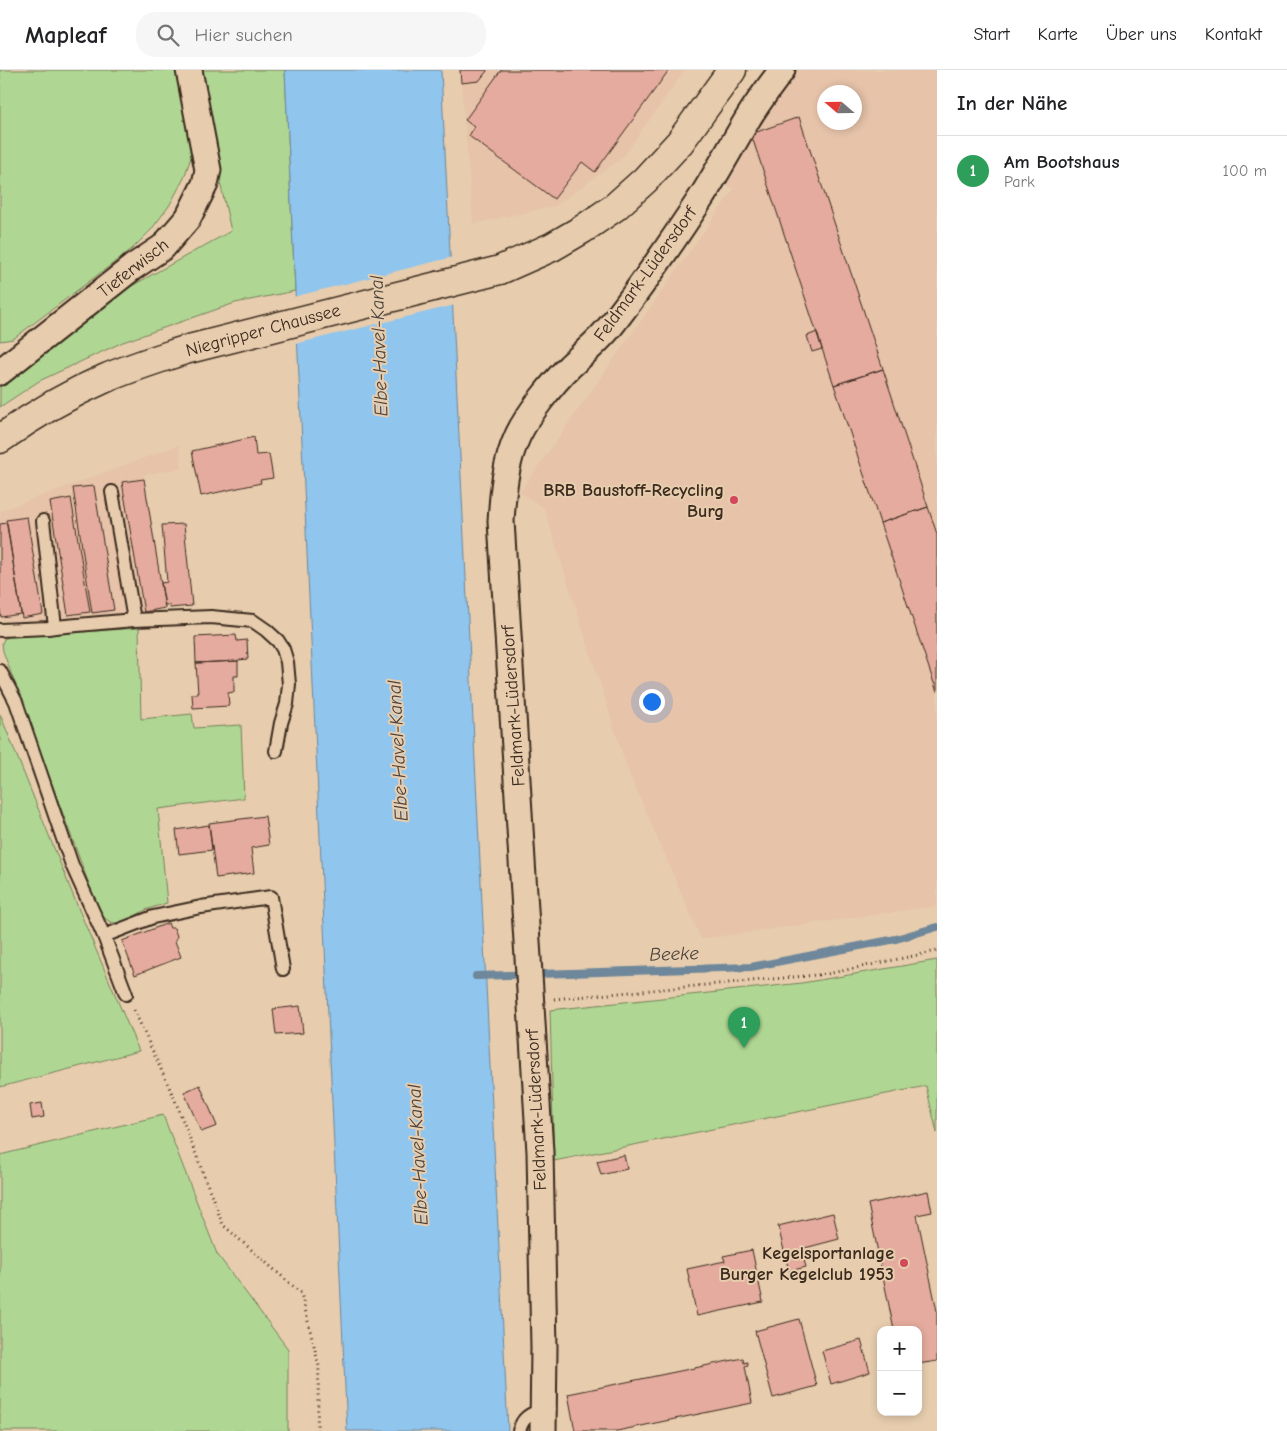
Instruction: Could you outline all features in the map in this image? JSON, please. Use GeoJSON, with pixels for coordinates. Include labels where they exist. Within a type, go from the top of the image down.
{"type":"FeatureCollection","features":[{"type":"Feature","properties":{"kind":"main road","name":"Niegripper Chaussee"},"geometry":{"type":"LineString","coordinates":[[0,439],[52,406],[105,379],[138,366],[185,350],[500,270],[552,247],[615,207],[645,180],[680,142],[732,70]]}},
{"type":"Feature","properties":{"kind":"street","name":"Tieferwisch"},"geometry":{"type":"LineString","coordinates":[[0,372],[133,267],[163,247],[188,218],[205,184],[208,170],[189,70]]}},
{"type":"Feature","properties":{"kind":"street","name":"Feldmark-Lüdersdorf"},"geometry":{"type":"LineString","coordinates":[[543,1420],[544,1348],[540,1152],[501,520],[505,474],[518,434],[536,407],[557,379],[612,325],[653,269],[703,194],[748,118],[782,70]]}},
{"type":"Feature","properties":{"kind":"lane"},"geometry":{"type":"LineString","coordinates":[[112,492],[134,620]]}},
{"type":"Feature","properties":{"kind":"lane"},"geometry":{"type":"LineString","coordinates":[[43,521],[55,626]]}},
{"type":"Feature","properties":{"kind":"lane"},"geometry":{"type":"LineString","coordinates":[[0,630],[48,628],[134,620],[212,617],[253,622],[278,641],[287,662],[289,684],[287,704],[281,722],[276,751]]}},
{"type":"Feature","properties":{"kind":"lane"},"geometry":{"type":"LineString","coordinates":[[0,671],[16,702],[72,865],[104,936],[126,994]]}},
{"type":"Feature","properties":{"kind":"lane"},"geometry":{"type":"LineString","coordinates":[[104,936],[153,917],[201,907],[271,897],[283,969]]}},
{"type":"Feature","properties":{"kind":"lane"},"geometry":{"type":"LineString","coordinates":[[519,1431],[520,1425],[527,1416],[543,1420]]}},
{"type":"Feature","properties":{"kind":"path"},"geometry":{"type":"LineString","coordinates":[[530,996],[827,974],[937,951]]}},
{"type":"Feature","properties":{"kind":"path"},"geometry":{"type":"LineString","coordinates":[[126,994],[175,1100],[222,1225],[301,1294],[319,1366],[317,1431]]}},
{"type":"Feature","properties":{"kind":"shaded area"},"geometry":{"type":"Polygon","coordinates":[[[460,70],[685,70],[622,158],[555,206],[473,224],[460,70]]]}},
{"type":"Feature","properties":{"kind":"shaded area","name":"BRB Baustoff-Recycling Burg"},"geometry":{"type":"Polygon","coordinates":[[[792,70],[937,70],[937,906],[701,939],[627,768],[544,508],[520,492],[734,189],[723,183],[751,134],[792,70]]]}},
{"type":"Feature","properties":{"kind":"shaded area"},"geometry":{"type":"Polygon","coordinates":[[[179,445],[182,468],[144,475],[165,608],[144,612],[12,622],[4,621],[0,617],[0,511],[179,445]]]}},
{"type":"Feature","properties":{"kind":"green space"},"geometry":{"type":"Polygon","coordinates":[[[0,70],[176,70],[189,132],[191,157],[184,178],[169,206],[151,230],[132,249],[13,339],[0,341],[0,70]]]}},
{"type":"Feature","properties":{"kind":"green space"},"geometry":{"type":"Polygon","coordinates":[[[198,70],[285,70],[295,291],[235,303],[123,342],[39,381],[0,407],[0,385],[110,298],[231,231],[212,146],[198,70]]]}},
{"type":"Feature","properties":{"kind":"green space"},"geometry":{"type":"Polygon","coordinates":[[[139,628],[141,719],[192,714],[194,728],[241,725],[244,798],[158,809],[167,903],[148,909],[118,923],[113,923],[105,918],[97,906],[3,651],[2,643],[4,639],[9,637],[139,628]]]}},
{"type":"Feature","properties":{"kind":"green space"},"geometry":{"type":"Polygon","coordinates":[[[0,714],[77,905],[139,1051],[0,1087],[0,714]]]}},
{"type":"Feature","properties":{"kind":"green space"},"geometry":{"type":"Polygon","coordinates":[[[937,960],[937,1133],[926,1086],[554,1161],[550,1010],[802,983],[937,960]]]}},
{"type":"Feature","properties":{"kind":"green space"},"geometry":{"type":"Polygon","coordinates":[[[163,1115],[217,1254],[288,1349],[288,1431],[0,1431],[0,1155],[163,1115]]]}},
{"type":"Feature","properties":{"kind":"water","name":"Elbe-Havel-Kanal"},"geometry":{"type":"Polygon","coordinates":[[[285,70],[441,70],[508,1431],[347,1431],[285,70]]]}},
{"type":"Feature","properties":{"kind":"pier"},"geometry":{"type":"Polygon","coordinates":[[[453,257],[455,305],[295,344],[293,297],[453,257]]]}},
{"type":"Feature","properties":{"kind":"building"},"geometry":{"type":"Polygon","coordinates":[[[460,70],[487,71],[479,81],[461,83],[460,70]]]}},
{"type":"Feature","properties":{"kind":"building"},"geometry":{"type":"Polygon","coordinates":[[[501,70],[669,70],[595,172],[582,162],[554,199],[469,136],[474,127],[465,120],[501,70]]]}},
{"type":"Feature","properties":{"kind":"building"},"geometry":{"type":"Polygon","coordinates":[[[799,117],[883,369],[834,385],[751,134],[799,117]]]}},
{"type":"Feature","properties":{"kind":"building"},"geometry":{"type":"Polygon","coordinates":[[[817,332],[822,349],[812,352],[807,336],[817,332]]]}},
{"type":"Feature","properties":{"kind":"building"},"geometry":{"type":"Polygon","coordinates":[[[883,369],[928,507],[880,523],[834,385],[883,369]]]}},
{"type":"Feature","properties":{"kind":"building"},"geometry":{"type":"Polygon","coordinates":[[[254,437],[256,455],[269,454],[273,478],[260,480],[261,483],[201,496],[192,451],[254,437]]]}},
{"type":"Feature","properties":{"kind":"building"},"geometry":{"type":"Polygon","coordinates":[[[144,479],[165,608],[144,612],[122,482],[144,479]]]}},
{"type":"Feature","properties":{"kind":"building"},"geometry":{"type":"Polygon","coordinates":[[[94,486],[114,610],[92,613],[73,488],[94,486]]]}},
{"type":"Feature","properties":{"kind":"building"},"geometry":{"type":"Polygon","coordinates":[[[71,498],[90,612],[68,615],[50,502],[71,498]]]}},
{"type":"Feature","properties":{"kind":"building"},"geometry":{"type":"Polygon","coordinates":[[[928,507],[937,534],[937,692],[880,523],[928,507]]]}},
{"type":"Feature","properties":{"kind":"building"},"geometry":{"type":"Polygon","coordinates":[[[27,517],[43,614],[22,618],[6,520],[27,517]]]}},
{"type":"Feature","properties":{"kind":"building"},"geometry":{"type":"Polygon","coordinates":[[[7,523],[21,614],[1,617],[0,524],[7,523]]]}},
{"type":"Feature","properties":{"kind":"building"},"geometry":{"type":"Polygon","coordinates":[[[184,524],[192,606],[170,608],[169,605],[165,605],[161,583],[167,582],[162,525],[184,524]]]}},
{"type":"Feature","properties":{"kind":"building"},"geometry":{"type":"Polygon","coordinates":[[[236,635],[237,641],[247,640],[248,659],[196,663],[195,637],[236,635]]]}},
{"type":"Feature","properties":{"kind":"building"},"geometry":{"type":"Polygon","coordinates":[[[238,661],[238,676],[234,676],[234,692],[228,693],[229,706],[193,708],[192,694],[198,694],[196,663],[238,661]]]}},
{"type":"Feature","properties":{"kind":"building"},"geometry":{"type":"Polygon","coordinates":[[[265,816],[269,845],[251,848],[254,873],[216,878],[209,823],[265,816]]]}},
{"type":"Feature","properties":{"kind":"building"},"geometry":{"type":"Polygon","coordinates":[[[209,825],[212,850],[179,854],[176,830],[209,825]]]}},
{"type":"Feature","properties":{"kind":"building"},"geometry":{"type":"Polygon","coordinates":[[[168,923],[170,928],[174,928],[177,936],[175,941],[181,957],[135,975],[122,941],[168,923]]]}},
{"type":"Feature","properties":{"kind":"building"},"geometry":{"type":"Polygon","coordinates":[[[300,1006],[303,1033],[276,1035],[273,1009],[300,1006]]]}},
{"type":"Feature","properties":{"kind":"building"},"geometry":{"type":"Polygon","coordinates":[[[200,1085],[217,1126],[201,1132],[184,1092],[200,1085]]]}},
{"type":"Feature","properties":{"kind":"building"},"geometry":{"type":"Polygon","coordinates":[[[42,1103],[44,1117],[32,1119],[30,1105],[42,1103]]]}},
{"type":"Feature","properties":{"kind":"building"},"geometry":{"type":"Polygon","coordinates":[[[624,1155],[627,1169],[601,1175],[597,1161],[624,1155]]]}},
{"type":"Feature","properties":{"kind":"building","name":"Kegelsportanlage Burger Kegelclub 1953"},"geometry":{"type":"Polygon","coordinates":[[[928,1191],[932,1212],[917,1215],[937,1311],[937,1361],[922,1363],[922,1326],[893,1326],[868,1204],[928,1191]]]}},
{"type":"Feature","properties":{"kind":"building"},"geometry":{"type":"Polygon","coordinates":[[[833,1213],[839,1239],[801,1249],[806,1267],[789,1271],[778,1226],[833,1213]]]}},
{"type":"Feature","properties":{"kind":"building"},"geometry":{"type":"Polygon","coordinates":[[[752,1250],[763,1302],[697,1316],[687,1269],[725,1261],[723,1256],[752,1250]]]}},
{"type":"Feature","properties":{"kind":"building"},"geometry":{"type":"Polygon","coordinates":[[[799,1319],[817,1386],[773,1398],[755,1331],[799,1319]]]}},
{"type":"Feature","properties":{"kind":"building"},"geometry":{"type":"Polygon","coordinates":[[[861,1340],[870,1372],[831,1384],[822,1351],[861,1340]]]}},
{"type":"Feature","properties":{"kind":"building"},"geometry":{"type":"Polygon","coordinates":[[[743,1358],[744,1363],[747,1362],[748,1365],[745,1366],[752,1403],[617,1431],[575,1431],[568,1394],[743,1358]]]}},
{"type":"Feature","properties":{"kind":"waterway","name":"Beeke"},"geometry":{"type":"LineString","coordinates":[[476,976],[751,967],[896,939],[937,927]]}},
{"type":"Feature","properties":{"kind":"place","name":"BRB Baustoff-Recycling Burg"},"geometry":{"type":"Point","coordinates":[734,500]}},
{"type":"Feature","properties":{"kind":"place","name":"Am Bootshaus"},"geometry":{"type":"Point","coordinates":[744,1048]}},
{"type":"Feature","properties":{"kind":"place","name":"Kegelsportanlage Burger Kegelclub 1953"},"geometry":{"type":"Point","coordinates":[904,1263]}}]}
